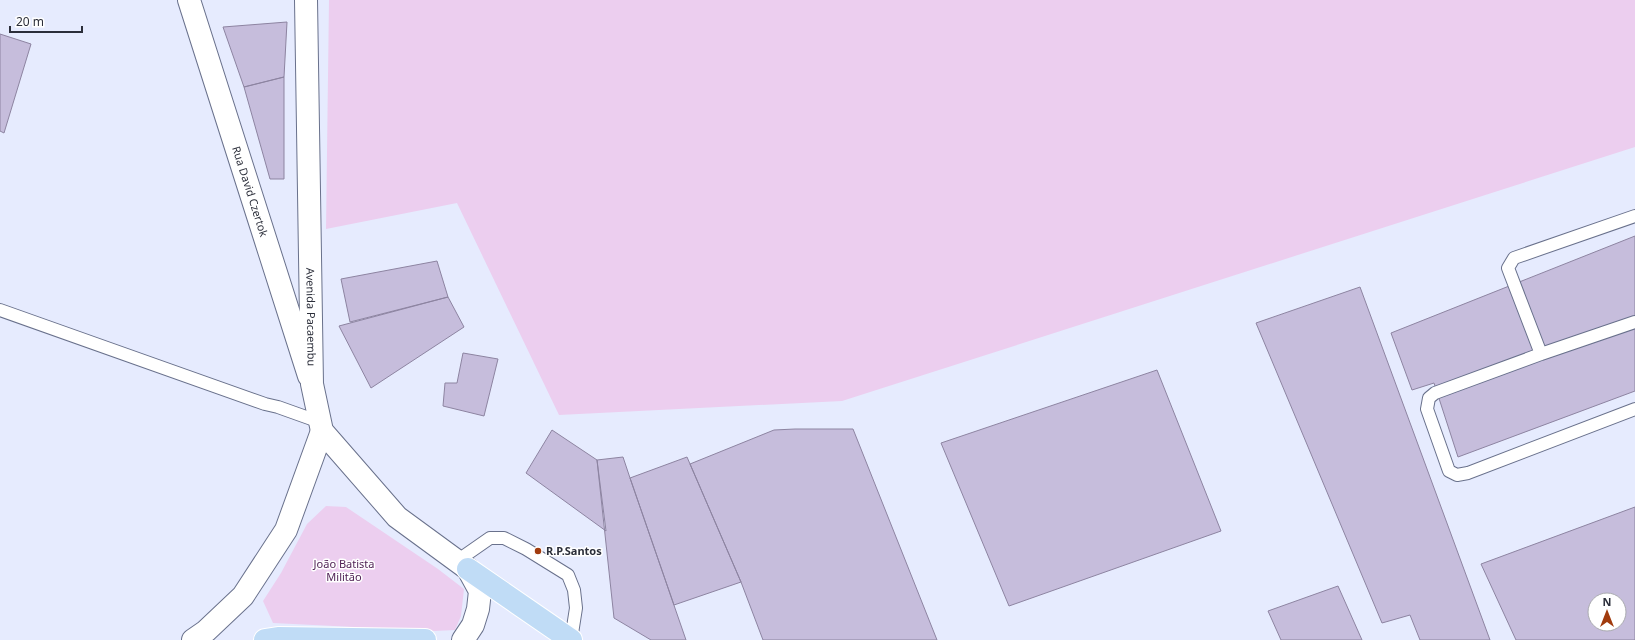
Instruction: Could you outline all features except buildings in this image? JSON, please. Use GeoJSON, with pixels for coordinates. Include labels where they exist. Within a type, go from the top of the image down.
{"type":"FeatureCollection","features":[{"type":"Feature","properties":{"kind":"main road","name":"Rua David Czertok"},"geometry":{"type":"LineString","coordinates":[[189,0],[312,384]]}},
{"type":"Feature","properties":{"kind":"main road","name":"Avenida Pacaembu"},"geometry":{"type":"LineString","coordinates":[[306,0],[312,384],[321,427],[397,518],[463,565]]}},
{"type":"Feature","properties":{"kind":"main road"},"geometry":{"type":"LineString","coordinates":[[193,640],[206,631],[243,596],[286,530],[321,427]]}},
{"type":"Feature","properties":{"kind":"main road"},"geometry":{"type":"LineString","coordinates":[[463,565],[571,640]]}},
{"type":"Feature","properties":{"kind":"main road"},"geometry":{"type":"LineString","coordinates":[[463,565],[480,591],[478,609],[473,625],[463,640]]}},
{"type":"Feature","properties":{"kind":"main road"},"geometry":{"type":"LineString","coordinates":[[265,640],[302,638],[425,640]]}},
{"type":"Feature","properties":{"kind":"lane"},"geometry":{"type":"LineString","coordinates":[[1541,354],[1508,268],[1514,258],[1635,216]]}},
{"type":"Feature","properties":{"kind":"lane"},"geometry":{"type":"LineString","coordinates":[[0,310],[265,404],[278,407],[321,427]]}},
{"type":"Feature","properties":{"kind":"lane"},"geometry":{"type":"LineString","coordinates":[[1635,322],[1541,354],[1435,393],[1430,398],[1427,409],[1449,471],[1457,475],[1468,473],[1635,409]]}},
{"type":"Feature","properties":{"kind":"lane"},"geometry":{"type":"LineString","coordinates":[[463,565],[490,538],[504,538],[526,549],[568,575],[574,590],[576,608],[571,640]]}},
{"type":"Feature","properties":{"kind":"green space"},"geometry":{"type":"Polygon","coordinates":[[[329,0],[1635,0],[1635,147],[842,401],[559,415],[457,203],[326,229],[329,0]]]}},
{"type":"Feature","properties":{"kind":"green space","name":"João Batista Militão"},"geometry":{"type":"Polygon","coordinates":[[[326,506],[346,507],[438,569],[464,589],[461,616],[455,630],[435,631],[273,623],[263,601],[281,573],[307,524],[326,506]]]}},
{"type":"Feature","properties":{"kind":"place","name":"R.P.Santos"},"geometry":{"type":"Point","coordinates":[538,551]}}]}
